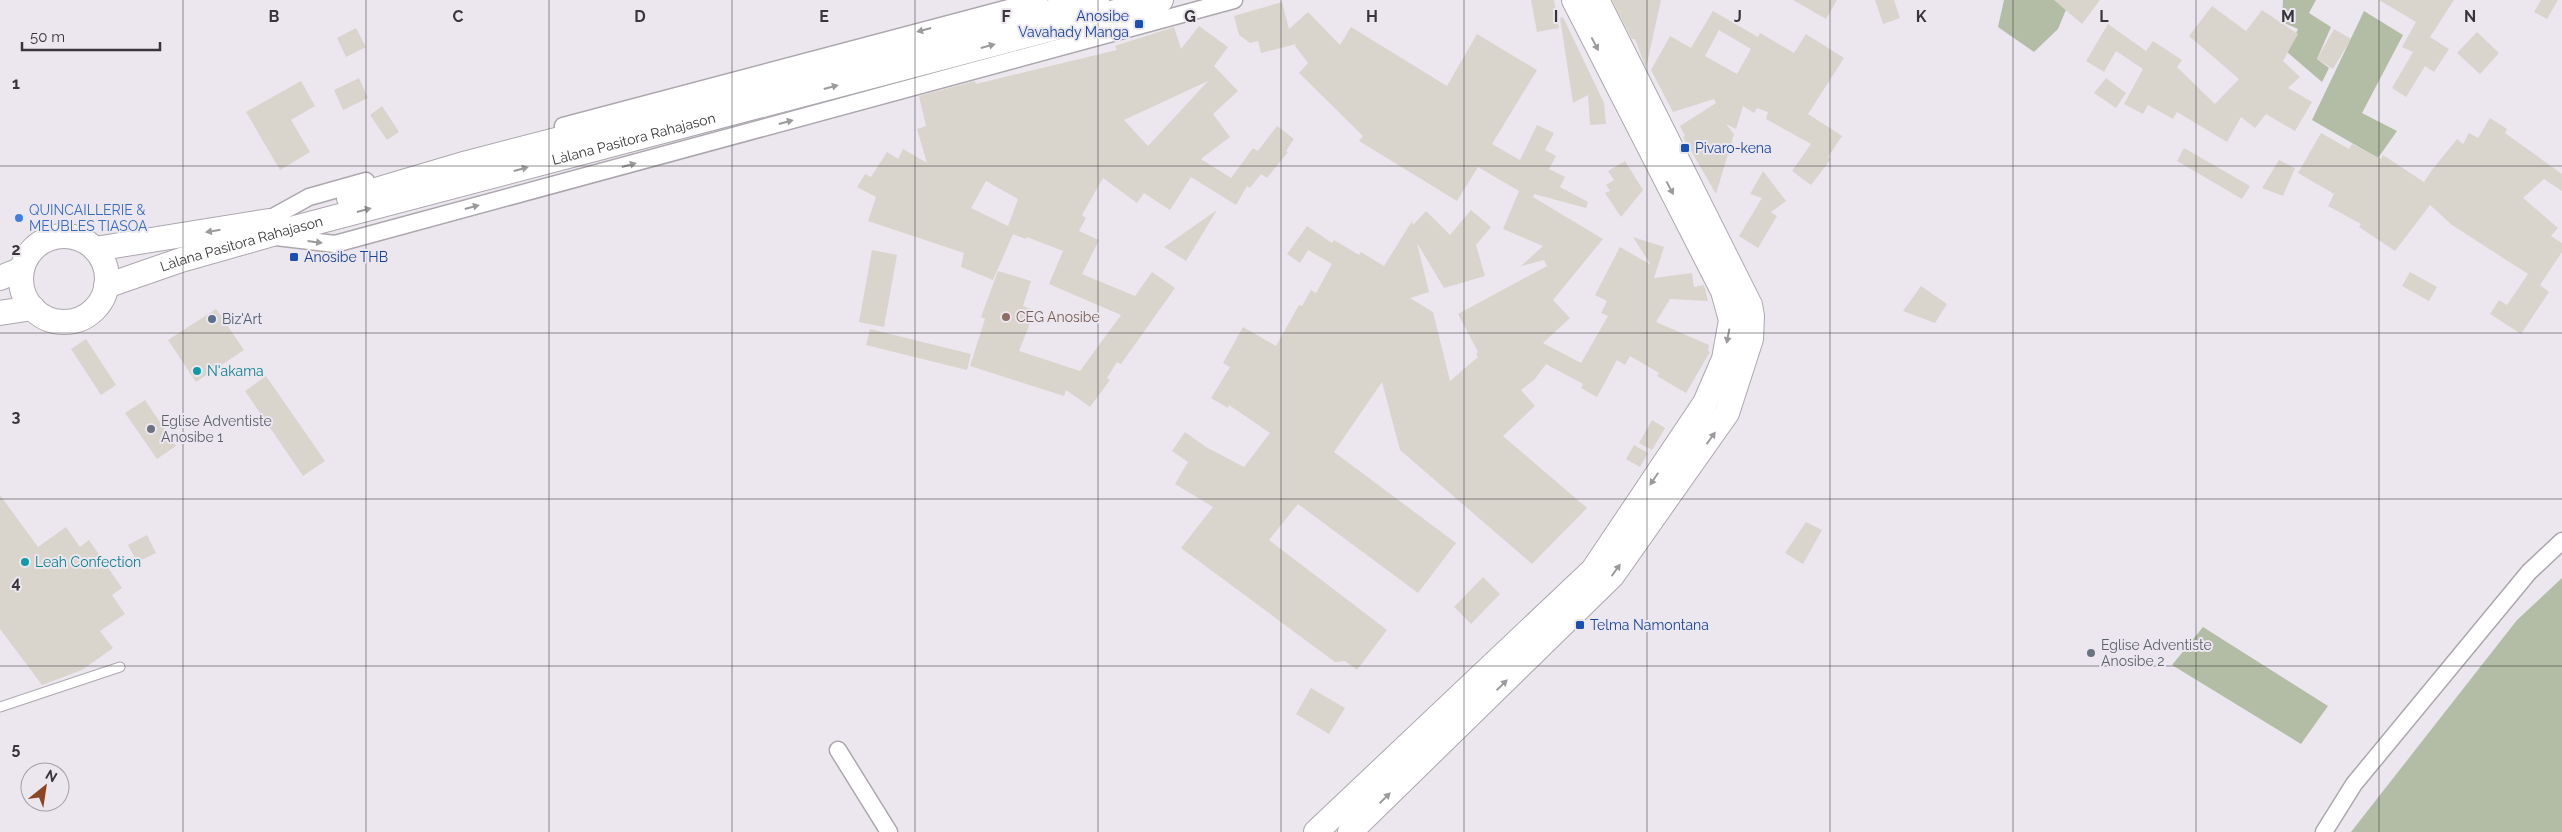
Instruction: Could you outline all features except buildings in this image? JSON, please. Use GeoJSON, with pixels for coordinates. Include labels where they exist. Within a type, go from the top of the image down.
{"type":"FeatureCollection","features":[{"type":"Feature","properties":{"kind":"main road","name":"Làlana Pasitora Rahajason"},"geometry":{"type":"LineString","coordinates":[[106,286],[264,230],[476,161],[1098,0]]}},
{"type":"Feature","properties":{"kind":"main road","name":"Làlana Pasitora Rahajason"},"geometry":{"type":"LineString","coordinates":[[95,249],[264,230],[1161,0]]}},
{"type":"Feature","properties":{"kind":"main road"},"geometry":{"type":"LineString","coordinates":[[1316,832],[1593,570],[1704,403],[1724,359],[1731,320],[1724,291],[1574,0]]}},
{"type":"Feature","properties":{"kind":"main road"},"geometry":{"type":"LineString","coordinates":[[1350,832],[1612,576],[1722,422],[1751,339],[1752,316],[1750,305],[1597,0]]}},
{"type":"Feature","properties":{"kind":"main road"},"geometry":{"type":"LineString","coordinates":[[72,236],[84,241],[95,249],[103,260],[106,286],[102,299],[94,310],[76,319],[56,321],[43,316],[33,308],[25,296],[21,283],[22,269],[27,257],[35,247],[46,239],[72,236]]}},
{"type":"Feature","properties":{"kind":"main road"},"geometry":{"type":"LineString","coordinates":[[0,278],[22,269]]}},
{"type":"Feature","properties":{"kind":"main road"},"geometry":{"type":"LineString","coordinates":[[0,313],[33,308]]}},
{"type":"Feature","properties":{"kind":"street"},"geometry":{"type":"LineString","coordinates":[[264,230],[308,198],[464,152],[1039,0]]}},
{"type":"Feature","properties":{"kind":"street"},"geometry":{"type":"LineString","coordinates":[[264,230],[335,244],[1234,0]]}},
{"type":"Feature","properties":{"kind":"street"},"geometry":{"type":"LineString","coordinates":[[2324,832],[2354,784],[2529,572],[2562,540]]}},
{"type":"Feature","properties":{"kind":"street"},"geometry":{"type":"LineString","coordinates":[[838,750],[870,798],[889,832]]}},
{"type":"Feature","properties":{"kind":"lane"},"geometry":{"type":"LineString","coordinates":[[0,707],[120,667]]}},
{"type":"Feature","properties":{"kind":"green space"},"geometry":{"type":"Polygon","coordinates":[[[2004,0],[2070,0],[2058,29],[2034,52],[1998,27],[2004,0]]]}},
{"type":"Feature","properties":{"kind":"green space"},"geometry":{"type":"Polygon","coordinates":[[[2283,0],[2316,0],[2309,13],[2331,27],[2317,59],[2329,68],[2322,82],[2287,52],[2298,29],[2282,22],[2283,0]]]}},
{"type":"Feature","properties":{"kind":"green space"},"geometry":{"type":"Polygon","coordinates":[[[2364,11],[2403,35],[2362,113],[2397,131],[2378,158],[2312,120],[2364,11]]]}},
{"type":"Feature","properties":{"kind":"green space"},"geometry":{"type":"Polygon","coordinates":[[[2562,578],[2562,832],[2351,832],[2517,620],[2562,578]]]}},
{"type":"Feature","properties":{"kind":"green space"},"geometry":{"type":"Polygon","coordinates":[[[2203,627],[2328,706],[2301,744],[2172,665],[2203,627]]]}},
{"type":"Feature","properties":{"kind":"place","name":"Anosibe Vavahady Manga"},"geometry":{"type":"Point","coordinates":[1139,24]}},
{"type":"Feature","properties":{"kind":"place","name":"Pivaro-kena"},"geometry":{"type":"Point","coordinates":[1685,148]}},
{"type":"Feature","properties":{"kind":"place","name":"QUINCAILLERIE & MEUBLES TIASOA"},"geometry":{"type":"Point","coordinates":[19,218]}},
{"type":"Feature","properties":{"kind":"place","name":"Anosibe THB"},"geometry":{"type":"Point","coordinates":[294,257]}},
{"type":"Feature","properties":{"kind":"place","name":"CEG Anosibe"},"geometry":{"type":"Point","coordinates":[1006,317]}},
{"type":"Feature","properties":{"kind":"place","name":"Biz'Art"},"geometry":{"type":"Point","coordinates":[212,319]}},
{"type":"Feature","properties":{"kind":"place","name":"N'akama"},"geometry":{"type":"Point","coordinates":[197,371]}},
{"type":"Feature","properties":{"kind":"place","name":"Eglise Adventiste Anosibe 1"},"geometry":{"type":"Point","coordinates":[151,429]}},
{"type":"Feature","properties":{"kind":"place","name":"Leah Confection"},"geometry":{"type":"Point","coordinates":[25,562]}},
{"type":"Feature","properties":{"kind":"place","name":"Telma Namontana"},"geometry":{"type":"Point","coordinates":[1580,625]}},
{"type":"Feature","properties":{"kind":"place","name":"Eglise Adventiste Anosibe 2"},"geometry":{"type":"Point","coordinates":[2091,653]}}]}
